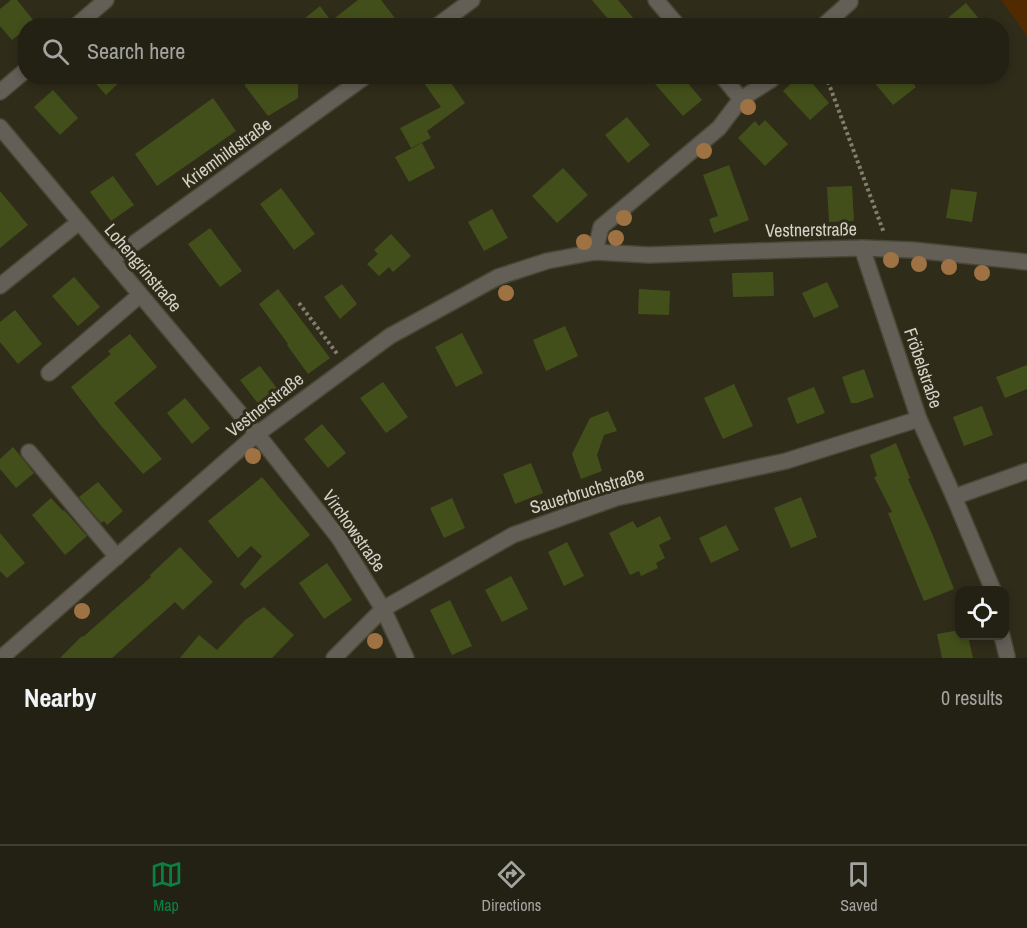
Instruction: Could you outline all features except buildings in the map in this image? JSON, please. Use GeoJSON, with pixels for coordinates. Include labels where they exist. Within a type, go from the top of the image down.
{"type":"FeatureCollection","features":[{"type":"Feature","properties":{"kind":"street"},"geometry":{"type":"LineString","coordinates":[[85,18],[106,0]]}},
{"type":"Feature","properties":{"kind":"street"},"geometry":{"type":"LineString","coordinates":[[447,18],[472,0]]}},
{"type":"Feature","properties":{"kind":"street"},"geometry":{"type":"LineString","coordinates":[[656,0],[671,18]]}},
{"type":"Feature","properties":{"kind":"street"},"geometry":{"type":"LineString","coordinates":[[833,18],[850,3]]}},
{"type":"Feature","properties":{"kind":"street"},"geometry":{"type":"LineString","coordinates":[[0,92],[18,77]]}},
{"type":"Feature","properties":{"kind":"street","name":"Kriemhildstraße"},"geometry":{"type":"LineString","coordinates":[[111,260],[355,84]]}},
{"type":"Feature","properties":{"kind":"street"},"geometry":{"type":"LineString","coordinates":[[729,84],[741,99]]}},
{"type":"Feature","properties":{"kind":"street"},"geometry":{"type":"LineString","coordinates":[[595,252],[601,227],[719,128],[741,99],[765,84]]}},
{"type":"Feature","properties":{"kind":"street","name":"Lohengrinstraße"},"geometry":{"type":"LineString","coordinates":[[0,127],[256,434]]}},
{"type":"Feature","properties":{"kind":"street"},"geometry":{"type":"LineString","coordinates":[[0,286],[79,222]]}},
{"type":"Feature","properties":{"kind":"street","name":"Fröbelstraße"},"geometry":{"type":"LineString","coordinates":[[862,249],[919,419],[991,586]]}},
{"type":"Feature","properties":{"kind":"street","name":"Vestnerstraße"},"geometry":{"type":"LineString","coordinates":[[4,649],[117,556],[256,434],[390,336],[498,277],[547,261],[595,252],[649,255],[890,249],[1027,262]]}},
{"type":"Feature","properties":{"kind":"street"},"geometry":{"type":"LineString","coordinates":[[49,373],[140,296]]}},
{"type":"Feature","properties":{"kind":"street","name":"Sauerbruchstraße"},"geometry":{"type":"LineString","coordinates":[[334,658],[383,609],[513,535],[616,498],[786,461],[919,419]]}},
{"type":"Feature","properties":{"kind":"street","name":"Virchowstraße"},"geometry":{"type":"LineString","coordinates":[[256,434],[339,538],[383,609],[406,658]]}},
{"type":"Feature","properties":{"kind":"street"},"geometry":{"type":"LineString","coordinates":[[29,452],[117,556]]}},
{"type":"Feature","properties":{"kind":"street"},"geometry":{"type":"LineString","coordinates":[[954,497],[1027,471]]}},
{"type":"Feature","properties":{"kind":"street"},"geometry":{"type":"LineString","coordinates":[[1003,640],[1006,656]]}},
{"type":"Feature","properties":{"kind":"path"},"geometry":{"type":"LineString","coordinates":[[829,84],[890,249]]}},
{"type":"Feature","properties":{"kind":"path"},"geometry":{"type":"LineString","coordinates":[[299,303],[347,368]]}},
{"type":"Feature","properties":{"kind":"shaded area"},"geometry":{"type":"Polygon","coordinates":[[[1001,0],[1027,0],[1027,36],[1001,0]]]}}]}
